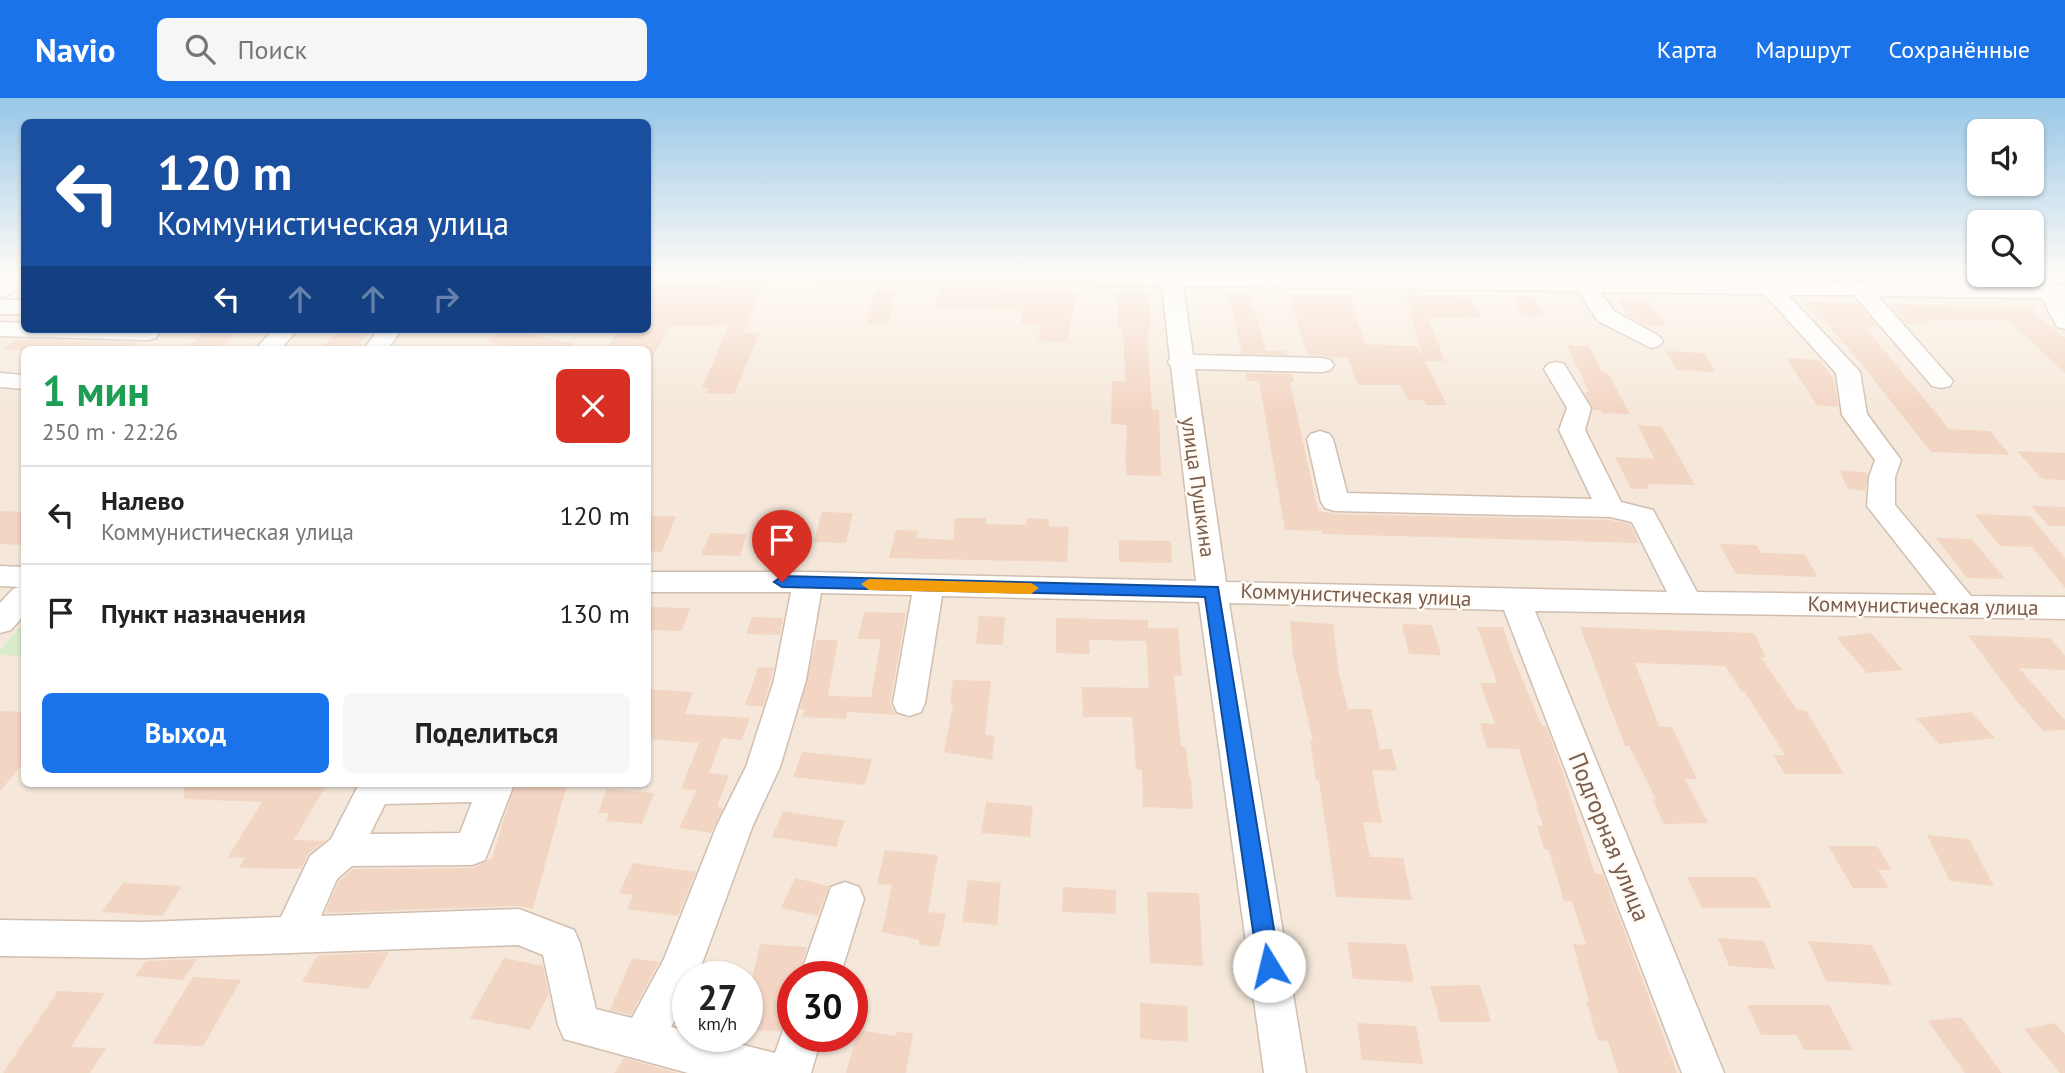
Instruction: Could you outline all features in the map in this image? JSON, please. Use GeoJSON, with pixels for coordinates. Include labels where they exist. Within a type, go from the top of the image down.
{"type":"FeatureCollection","features":[{"type":"Feature","properties":{"kind":"street","name":"улица Пушкина"},"geometry":{"type":"LineString","coordinates":[[1176,320],[1212,591],[1286,1073]]}},
{"type":"Feature","properties":{"kind":"street"},"geometry":{"type":"LineString","coordinates":[[1612,320],[1651,341]]}},
{"type":"Feature","properties":{"kind":"street"},"geometry":{"type":"LineString","coordinates":[[1799,320],[1848,372],[1856,415],[1888,460],[1882,477],[1881,506],[1962,606]]}},
{"type":"Feature","properties":{"kind":"street"},"geometry":{"type":"LineString","coordinates":[[1887,320],[1941,381]]}},
{"type":"Feature","properties":{"kind":"street"},"geometry":{"type":"LineString","coordinates":[[0,329],[21,329]]}},
{"type":"Feature","properties":{"kind":"street"},"geometry":{"type":"LineString","coordinates":[[130,346],[148,333]]}},
{"type":"Feature","properties":{"kind":"street"},"geometry":{"type":"LineString","coordinates":[[271,346],[283,333]]}},
{"type":"Feature","properties":{"kind":"street"},"geometry":{"type":"LineString","coordinates":[[1180,362],[1322,365]]}},
{"type":"Feature","properties":{"kind":"street"},"geometry":{"type":"LineString","coordinates":[[1556,369],[1580,408],[1572,430],[1610,508]]}},
{"type":"Feature","properties":{"kind":"street"},"geometry":{"type":"LineString","coordinates":[[0,380],[21,382]]}},
{"type":"Feature","properties":{"kind":"street"},"geometry":{"type":"LineString","coordinates":[[1320,439],[1335,502],[1610,508],[1643,516],[1688,603]]}},
{"type":"Feature","properties":{"kind":"street"},"geometry":{"type":"LineString","coordinates":[[0,576],[21,577]]}},
{"type":"Feature","properties":{"kind":"street","name":"Коммунистическая улица"},"geometry":{"type":"LineString","coordinates":[[651,582],[808,582],[1515,600],[2065,608]]}},
{"type":"Feature","properties":{"kind":"street"},"geometry":{"type":"LineString","coordinates":[[645,1041],[648,1028],[680,969],[735,825],[764,767],[790,680],[808,582]]}},
{"type":"Feature","properties":{"kind":"street"},"geometry":{"type":"LineString","coordinates":[[909,703],[928,587]]}},
{"type":"Feature","properties":{"kind":"street"},"geometry":{"type":"LineString","coordinates":[[0,622],[21,599]]}},
{"type":"Feature","properties":{"kind":"street","name":"Подгорная улица"},"geometry":{"type":"LineString","coordinates":[[1515,600],[1703,1073]]}},
{"type":"Feature","properties":{"kind":"street"},"geometry":{"type":"LineString","coordinates":[[293,935],[323,868],[344,850],[376,787],[495,787],[472,849],[344,850]]}},
{"type":"Feature","properties":{"kind":"street"},"geometry":{"type":"LineString","coordinates":[[825,961],[845,899]]}},
{"type":"Feature","properties":{"kind":"street"},"geometry":{"type":"LineString","coordinates":[[0,938],[143,940],[519,927],[561,943],[579,1025],[772,1073]]}},
{"type":"Feature","properties":{"kind":"street"},"geometry":{"type":"LineString","coordinates":[[790,1073],[796,1052]]}},
{"type":"Feature","properties":{"kind":"shaded area"},"geometry":{"type":"Polygon","coordinates":[[[0,320],[21,320],[21,333],[651,333],[651,320],[2065,320],[2065,1073],[0,1073],[0,320]]]}},
{"type":"Feature","properties":{"kind":"green space"},"geometry":{"type":"Polygon","coordinates":[[[21,626],[21,656],[0,655],[0,650],[21,626]]]}},
{"type":"Feature","properties":{"kind":"building"},"geometry":{"type":"Polygon","coordinates":[[[651,320],[750,320],[744,333],[759,333],[734,394],[706,393],[709,388],[702,388],[729,325],[670,326],[651,359],[651,346],[609,346],[615,333],[651,333],[651,320]]]}},
{"type":"Feature","properties":{"kind":"building"},"geometry":{"type":"Polygon","coordinates":[[[868,320],[888,320],[887,325],[866,325],[868,320]]]}},
{"type":"Feature","properties":{"kind":"building"},"geometry":{"type":"Polygon","coordinates":[[[1021,320],[1071,320],[1067,342],[1038,340],[1041,325],[1020,324],[1021,320]]]}},
{"type":"Feature","properties":{"kind":"building"},"geometry":{"type":"Polygon","coordinates":[[[1118,320],[1150,320],[1151,329],[1147,328],[1152,410],[1159,410],[1161,476],[1127,475],[1127,425],[1111,424],[1112,381],[1125,381],[1122,328],[1118,328],[1118,320]]]}},
{"type":"Feature","properties":{"kind":"building"},"geometry":{"type":"Polygon","coordinates":[[[1234,320],[1257,320],[1266,351],[1286,350],[1287,355],[1242,354],[1234,320]]]}},
{"type":"Feature","properties":{"kind":"building"},"geometry":{"type":"Polygon","coordinates":[[[1296,320],[1357,320],[1365,344],[1417,346],[1423,358],[1412,320],[1429,320],[1445,361],[1425,361],[1447,405],[1426,405],[1423,400],[1408,400],[1401,385],[1358,385],[1348,358],[1308,355],[1296,320]]]}},
{"type":"Feature","properties":{"kind":"building"},"geometry":{"type":"Polygon","coordinates":[[[1635,320],[1662,320],[1666,326],[1646,326],[1635,320]]]}},
{"type":"Feature","properties":{"kind":"building"},"geometry":{"type":"Polygon","coordinates":[[[1823,320],[1871,320],[1878,327],[1865,327],[1949,429],[1990,431],[2010,455],[1931,452],[1823,320]]]}},
{"type":"Feature","properties":{"kind":"building"},"geometry":{"type":"Polygon","coordinates":[[[1902,320],[2042,320],[2065,338],[2065,373],[2009,321],[1927,321],[1931,325],[1906,324],[1902,320]]]}},
{"type":"Feature","properties":{"kind":"building"},"geometry":{"type":"Polygon","coordinates":[[[203,333],[235,333],[222,346],[189,346],[203,333]]]}},
{"type":"Feature","properties":{"kind":"building"},"geometry":{"type":"Polygon","coordinates":[[[336,333],[369,333],[357,346],[324,346],[336,333]]]}},
{"type":"Feature","properties":{"kind":"building"},"geometry":{"type":"Polygon","coordinates":[[[497,333],[522,333],[572,343],[572,346],[507,346],[486,341],[497,333]]]}},
{"type":"Feature","properties":{"kind":"building"},"geometry":{"type":"Polygon","coordinates":[[[16,339],[134,342],[134,346],[21,346],[21,350],[3,350],[16,339]]]}},
{"type":"Feature","properties":{"kind":"building"},"geometry":{"type":"Polygon","coordinates":[[[1567,345],[1589,346],[1602,372],[1608,373],[1630,414],[1593,410],[1584,392],[1589,392],[1567,345]]]}},
{"type":"Feature","properties":{"kind":"building"},"geometry":{"type":"Polygon","coordinates":[[[1666,351],[1704,353],[1716,372],[1677,370],[1666,351]]]}},
{"type":"Feature","properties":{"kind":"building"},"geometry":{"type":"Polygon","coordinates":[[[1786,358],[1820,360],[1834,380],[1838,407],[1817,405],[1786,358]]]}},
{"type":"Feature","properties":{"kind":"building"},"geometry":{"type":"Polygon","coordinates":[[[1246,373],[1292,374],[1294,382],[1290,382],[1318,511],[1335,514],[1610,520],[1630,524],[1639,543],[1322,534],[1322,531],[1285,530],[1259,381],[1247,381],[1246,373]]]}},
{"type":"Feature","properties":{"kind":"building"},"geometry":{"type":"Polygon","coordinates":[[[1638,425],[1662,427],[1695,485],[1647,484],[1650,489],[1631,489],[1615,457],[1654,459],[1638,425]]]}},
{"type":"Feature","properties":{"kind":"building"},"geometry":{"type":"Polygon","coordinates":[[[2017,451],[2065,453],[2065,480],[2042,479],[2017,451]]]}},
{"type":"Feature","properties":{"kind":"building"},"geometry":{"type":"Polygon","coordinates":[[[1839,470],[1868,473],[1865,491],[1848,489],[1839,470]]]}},
{"type":"Feature","properties":{"kind":"building"},"geometry":{"type":"Polygon","coordinates":[[[2031,506],[2065,507],[2065,526],[2049,526],[2031,506]]]}},
{"type":"Feature","properties":{"kind":"building"},"geometry":{"type":"Polygon","coordinates":[[[0,511],[21,512],[21,545],[0,544],[0,511]]]}},
{"type":"Feature","properties":{"kind":"building"},"geometry":{"type":"Polygon","coordinates":[[[822,512],[853,513],[846,543],[814,542],[822,512]]]}},
{"type":"Feature","properties":{"kind":"building"},"geometry":{"type":"Polygon","coordinates":[[[1974,514],[2030,516],[2065,558],[2065,588],[2032,547],[2000,546],[1974,514]]]}},
{"type":"Feature","properties":{"kind":"building"},"geometry":{"type":"Polygon","coordinates":[[[652,516],[676,516],[662,552],[651,551],[652,516]]]}},
{"type":"Feature","properties":{"kind":"building"},"geometry":{"type":"Polygon","coordinates":[[[955,518],[986,518],[986,524],[1026,525],[1027,518],[1049,519],[1049,526],[1069,527],[1067,562],[889,558],[896,530],[918,531],[916,538],[953,540],[955,518]]]}},
{"type":"Feature","properties":{"kind":"building"},"geometry":{"type":"Polygon","coordinates":[[[710,533],[747,534],[740,556],[701,555],[710,533]]]}},
{"type":"Feature","properties":{"kind":"building"},"geometry":{"type":"Polygon","coordinates":[[[1936,538],[1972,539],[2005,579],[1967,578],[1936,538]]]}},
{"type":"Feature","properties":{"kind":"building"},"geometry":{"type":"Polygon","coordinates":[[[1119,540],[1171,541],[1172,563],[1119,562],[1119,540]]]}},
{"type":"Feature","properties":{"kind":"building"},"geometry":{"type":"Polygon","coordinates":[[[1719,544],[1757,545],[1761,553],[1804,554],[1818,577],[1736,574],[1719,544]]]}},
{"type":"Feature","properties":{"kind":"building"},"geometry":{"type":"Polygon","coordinates":[[[651,607],[690,608],[682,631],[651,630],[651,607]]]}},
{"type":"Feature","properties":{"kind":"building"},"geometry":{"type":"Polygon","coordinates":[[[864,612],[906,613],[890,703],[896,715],[847,712],[846,719],[802,717],[805,710],[800,709],[816,640],[838,640],[828,696],[871,697],[881,639],[858,639],[864,612]]]}},
{"type":"Feature","properties":{"kind":"building"},"geometry":{"type":"Polygon","coordinates":[[[979,616],[1005,617],[1003,645],[976,644],[979,616]]]}},
{"type":"Feature","properties":{"kind":"building"},"geometry":{"type":"Polygon","coordinates":[[[752,617],[783,618],[780,635],[746,634],[752,617]]]}},
{"type":"Feature","properties":{"kind":"building"},"geometry":{"type":"Polygon","coordinates":[[[1056,618],[1148,620],[1148,628],[1178,628],[1182,676],[1174,675],[1181,747],[1186,747],[1193,809],[1143,807],[1142,770],[1136,769],[1132,717],[1083,717],[1082,687],[1149,688],[1146,641],[1089,640],[1090,654],[1056,653],[1056,618]]]}},
{"type":"Feature","properties":{"kind":"building"},"geometry":{"type":"Polygon","coordinates":[[[1290,621],[1333,624],[1339,674],[1348,709],[1371,709],[1380,749],[1392,749],[1397,771],[1372,770],[1382,823],[1363,822],[1370,857],[1403,858],[1412,900],[1336,897],[1319,780],[1316,780],[1310,741],[1313,741],[1293,655],[1290,621]]]}},
{"type":"Feature","properties":{"kind":"building"},"geometry":{"type":"Polygon","coordinates":[[[1402,624],[1432,625],[1441,655],[1409,654],[1402,624]]]}},
{"type":"Feature","properties":{"kind":"building"},"geometry":{"type":"Polygon","coordinates":[[[1477,627],[1503,627],[1542,726],[1546,726],[1595,874],[1603,874],[1677,1073],[1618,1073],[1608,1041],[1598,1040],[1573,944],[1586,945],[1572,901],[1564,901],[1549,850],[1544,849],[1537,825],[1543,826],[1519,749],[1487,748],[1480,723],[1495,724],[1480,683],[1497,683],[1477,627]]]}},
{"type":"Feature","properties":{"kind":"building"},"geometry":{"type":"Polygon","coordinates":[[[1580,627],[1754,633],[1766,657],[1761,657],[1797,710],[1806,710],[1844,774],[1785,774],[1773,755],[1785,755],[1725,666],[1635,663],[1659,726],[1672,727],[1697,779],[1685,779],[1708,823],[1664,824],[1652,799],[1656,799],[1629,746],[1625,746],[1580,627]]]}},
{"type":"Feature","properties":{"kind":"building"},"geometry":{"type":"Polygon","coordinates":[[[1871,633],[1903,670],[1867,673],[1836,637],[1871,633]]]}},
{"type":"Feature","properties":{"kind":"building"},"geometry":{"type":"Polygon","coordinates":[[[1968,635],[2050,638],[2065,656],[2065,670],[2019,668],[2065,720],[2065,730],[2043,731],[2016,700],[1968,635]]]}},
{"type":"Feature","properties":{"kind":"building"},"geometry":{"type":"Polygon","coordinates":[[[758,667],[774,668],[763,707],[745,705],[758,667]]]}},
{"type":"Feature","properties":{"kind":"building"},"geometry":{"type":"Polygon","coordinates":[[[953,680],[991,681],[985,735],[995,736],[992,760],[944,752],[953,704],[950,704],[953,680]]]}},
{"type":"Feature","properties":{"kind":"building"},"geometry":{"type":"Polygon","coordinates":[[[651,689],[693,692],[685,714],[750,718],[742,740],[722,738],[709,773],[729,775],[717,807],[723,808],[711,833],[679,828],[697,790],[681,789],[699,743],[651,739],[651,689]]]}},
{"type":"Feature","properties":{"kind":"building"},"geometry":{"type":"Polygon","coordinates":[[[0,711],[21,712],[21,766],[0,791],[0,711]]]}},
{"type":"Feature","properties":{"kind":"building"},"geometry":{"type":"Polygon","coordinates":[[[1971,712],[1995,738],[1939,744],[1916,718],[1971,712]]]}},
{"type":"Feature","properties":{"kind":"building"},"geometry":{"type":"Polygon","coordinates":[[[802,752],[872,759],[865,785],[793,777],[802,752]]]}},
{"type":"Feature","properties":{"kind":"building"},"geometry":{"type":"Polygon","coordinates":[[[184,787],[325,787],[294,840],[325,841],[308,854],[301,869],[239,868],[245,858],[228,857],[262,802],[184,799],[184,787]]]}},
{"type":"Feature","properties":{"kind":"building"},"geometry":{"type":"Polygon","coordinates":[[[514,787],[566,787],[533,909],[519,906],[325,913],[339,881],[353,869],[472,868],[492,858],[514,787]]]}},
{"type":"Feature","properties":{"kind":"building"},"geometry":{"type":"Polygon","coordinates":[[[607,789],[654,793],[642,824],[606,821],[609,813],[598,813],[607,789]]]}},
{"type":"Feature","properties":{"kind":"building"},"geometry":{"type":"Polygon","coordinates":[[[986,802],[1033,806],[1030,837],[981,833],[986,802]]]}},
{"type":"Feature","properties":{"kind":"building"},"geometry":{"type":"Polygon","coordinates":[[[783,811],[845,821],[836,847],[772,837],[783,811]]]}},
{"type":"Feature","properties":{"kind":"building"},"geometry":{"type":"Polygon","coordinates":[[[1927,835],[1969,839],[1994,886],[1950,881],[1927,835]]]}},
{"type":"Feature","properties":{"kind":"building"},"geometry":{"type":"Polygon","coordinates":[[[1828,846],[1877,846],[1892,870],[1878,870],[1889,888],[1853,888],[1828,846]]]}},
{"type":"Feature","properties":{"kind":"building"},"geometry":{"type":"Polygon","coordinates":[[[885,850],[938,855],[928,912],[946,914],[939,947],[919,945],[919,940],[882,932],[892,885],[877,884],[885,850]]]}},
{"type":"Feature","properties":{"kind":"building"},"geometry":{"type":"Polygon","coordinates":[[[633,863],[696,872],[678,916],[627,909],[633,895],[619,893],[633,863]]]}},
{"type":"Feature","properties":{"kind":"building"},"geometry":{"type":"Polygon","coordinates":[[[1687,877],[1756,877],[1772,908],[1702,908],[1687,877]]]}},
{"type":"Feature","properties":{"kind":"building"},"geometry":{"type":"Polygon","coordinates":[[[795,878],[829,886],[818,916],[781,908],[795,878]]]}},
{"type":"Feature","properties":{"kind":"building"},"geometry":{"type":"Polygon","coordinates":[[[968,880],[1001,883],[997,925],[962,922],[968,880]]]}},
{"type":"Feature","properties":{"kind":"building"},"geometry":{"type":"Polygon","coordinates":[[[123,883],[182,886],[162,916],[102,912],[123,883]]]}},
{"type":"Feature","properties":{"kind":"building"},"geometry":{"type":"Polygon","coordinates":[[[1063,887],[1116,890],[1116,914],[1062,912],[1063,887]]]}},
{"type":"Feature","properties":{"kind":"building"},"geometry":{"type":"Polygon","coordinates":[[[1147,892],[1199,893],[1203,966],[1150,963],[1147,892]]]}},
{"type":"Feature","properties":{"kind":"building"},"geometry":{"type":"Polygon","coordinates":[[[1718,938],[1764,941],[1775,969],[1729,966],[1718,938]]]}},
{"type":"Feature","properties":{"kind":"building"},"geometry":{"type":"Polygon","coordinates":[[[1808,941],[1872,945],[1892,985],[1826,981],[1808,941]]]}},
{"type":"Feature","properties":{"kind":"building"},"geometry":{"type":"Polygon","coordinates":[[[1347,942],[1406,944],[1414,982],[1353,979],[1347,942]]]}},
{"type":"Feature","properties":{"kind":"building"},"geometry":{"type":"Polygon","coordinates":[[[760,944],[807,947],[803,961],[777,961],[777,1031],[763,1030],[763,961],[756,961],[760,944]]]}},
{"type":"Feature","properties":{"kind":"building"},"geometry":{"type":"Polygon","coordinates":[[[389,952],[368,989],[302,982],[318,955],[389,952]]]}},
{"type":"Feature","properties":{"kind":"building"},"geometry":{"type":"Polygon","coordinates":[[[504,958],[543,966],[549,994],[530,1030],[470,1018],[504,958]]]}},
{"type":"Feature","properties":{"kind":"building"},"geometry":{"type":"Polygon","coordinates":[[[632,958],[659,962],[631,1015],[610,1010],[632,958]]]}},
{"type":"Feature","properties":{"kind":"building"},"geometry":{"type":"Polygon","coordinates":[[[197,959],[183,980],[135,976],[146,961],[197,959]]]}},
{"type":"Feature","properties":{"kind":"building"},"geometry":{"type":"Polygon","coordinates":[[[193,977],[241,980],[203,1046],[152,1044],[193,977]]]}},
{"type":"Feature","properties":{"kind":"building"},"geometry":{"type":"Polygon","coordinates":[[[1480,985],[1491,1022],[1440,1022],[1430,986],[1480,985]]]}},
{"type":"Feature","properties":{"kind":"building"},"geometry":{"type":"Polygon","coordinates":[[[58,991],[105,993],[71,1047],[106,1048],[90,1073],[3,1073],[58,991]]]}},
{"type":"Feature","properties":{"kind":"building"},"geometry":{"type":"Polygon","coordinates":[[[1140,1003],[1187,1006],[1188,1042],[1140,1039],[1140,1003]]]}},
{"type":"Feature","properties":{"kind":"building"},"geometry":{"type":"Polygon","coordinates":[[[1747,1005],[1829,1005],[1853,1050],[1804,1050],[1797,1035],[1761,1035],[1747,1005]]]}},
{"type":"Feature","properties":{"kind":"building"},"geometry":{"type":"Polygon","coordinates":[[[1961,1017],[2002,1073],[1965,1073],[1928,1021],[1961,1017]]]}},
{"type":"Feature","properties":{"kind":"building"},"geometry":{"type":"Polygon","coordinates":[[[1357,1023],[1416,1026],[1423,1064],[1362,1060],[1357,1023]]]}},
{"type":"Feature","properties":{"kind":"building"},"geometry":{"type":"Polygon","coordinates":[[[2055,1023],[2065,1035],[2065,1073],[2060,1073],[2024,1029],[2055,1023]]]}},
{"type":"Feature","properties":{"kind":"building"},"geometry":{"type":"Polygon","coordinates":[[[868,1032],[895,1036],[896,1032],[913,1033],[906,1073],[846,1073],[852,1052],[868,1052],[868,1032]]]}},
{"type":"Feature","properties":{"kind":"building"},"geometry":{"type":"Polygon","coordinates":[[[624,1058],[678,1073],[614,1073],[624,1058]]]}},
{"type":"Feature","properties":{"kind":"slow traffic"},"geometry":{"type":"LineString","coordinates":[[869,584],[1031,588]]}},
{"type":"Feature","properties":{"kind":"route"},"geometry":{"type":"LineString","coordinates":[[782,582],[1212,591],[1269,966]]}}]}
